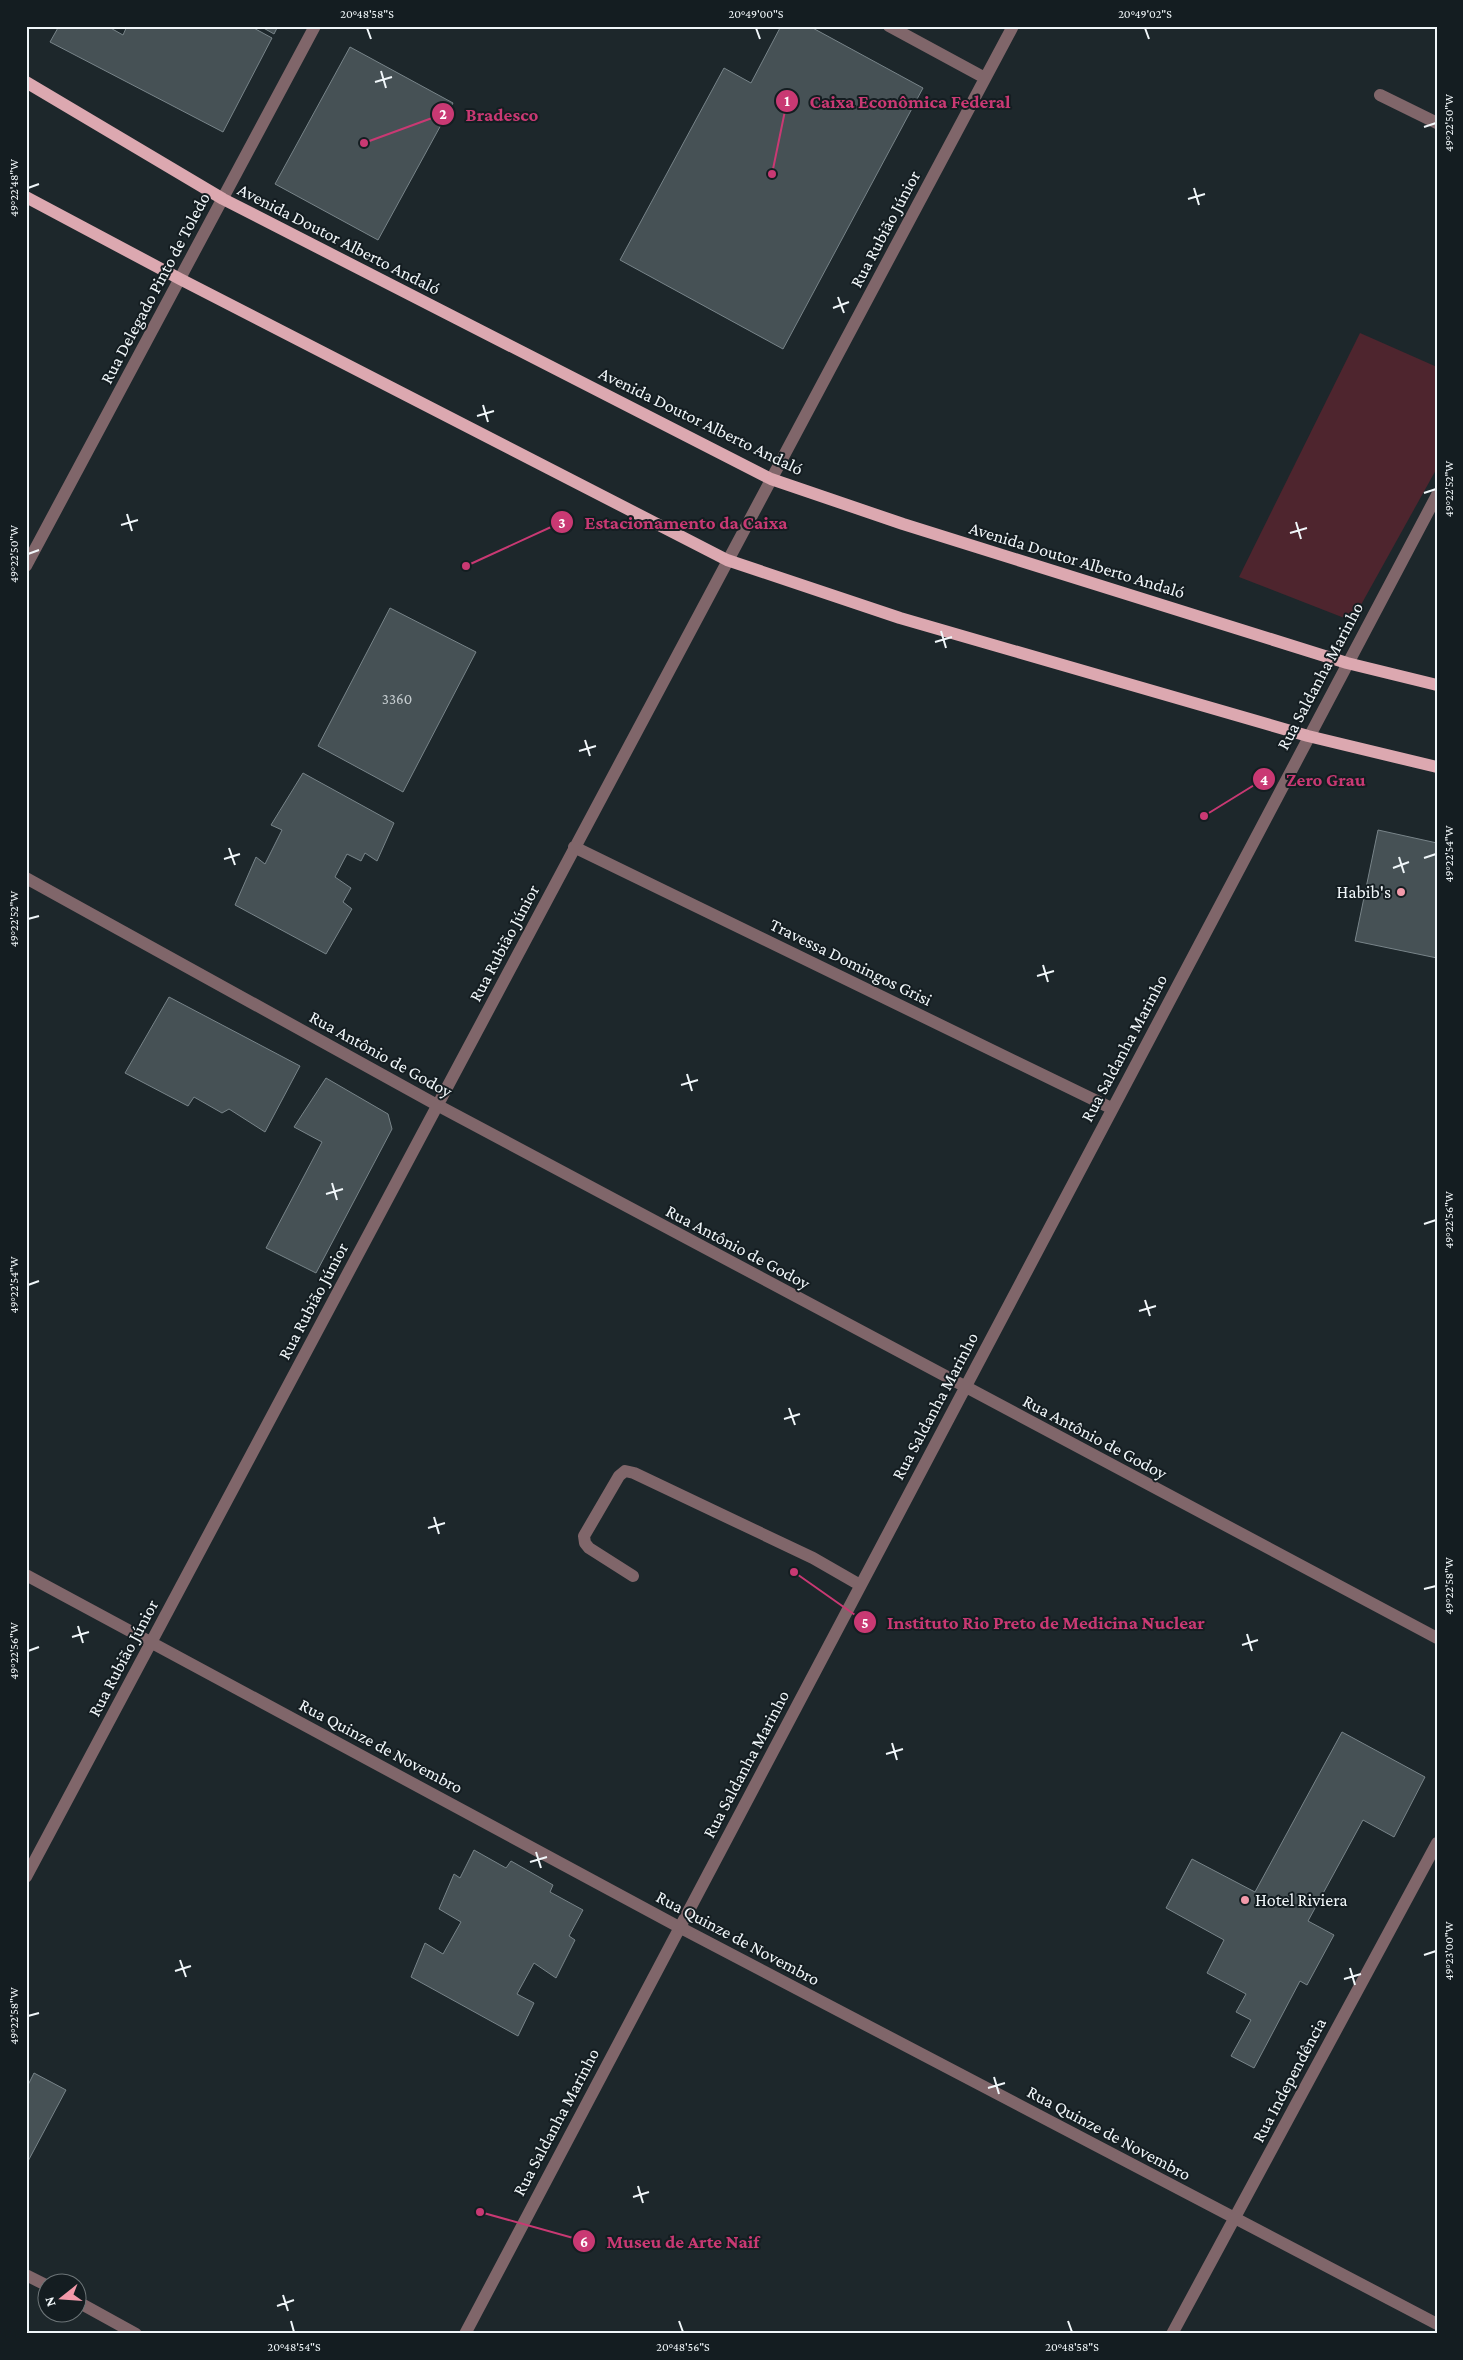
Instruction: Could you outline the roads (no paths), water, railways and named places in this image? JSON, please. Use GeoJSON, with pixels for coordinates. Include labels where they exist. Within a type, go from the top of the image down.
{"type":"FeatureCollection","features":[{"type":"Feature","properties":{"kind":"main road","name":"Avenida Doutor Alberto Andaló"},"geometry":{"type":"LineString","coordinates":[[26,82],[223,199],[771,479],[903,524],[1347,663],[1437,685]]}},
{"type":"Feature","properties":{"kind":"main road"},"geometry":{"type":"LineString","coordinates":[[26,197],[180,279],[727,560],[900,618],[1308,736],[1437,767]]}},
{"type":"Feature","properties":{"kind":"street","name":"Rua Delegado Pinto de Toledo"},"geometry":{"type":"LineString","coordinates":[[26,566],[315,26]]}},
{"type":"Feature","properties":{"kind":"street"},"geometry":{"type":"LineString","coordinates":[[888,26],[985,78]]}},
{"type":"Feature","properties":{"kind":"street","name":"Rua Rubião Júnior"},"geometry":{"type":"LineString","coordinates":[[26,1877],[1013,26]]}},
{"type":"Feature","properties":{"kind":"street"},"geometry":{"type":"LineString","coordinates":[[1380,95],[1437,123]]}},
{"type":"Feature","properties":{"kind":"street","name":"Rua Saldanha Marinho"},"geometry":{"type":"LineString","coordinates":[[465,2334],[1111,1108],[1437,495]]}},
{"type":"Feature","properties":{"kind":"street","name":"Travessa Domingos Grisi"},"geometry":{"type":"LineString","coordinates":[[574,848],[1111,1108]]}},
{"type":"Feature","properties":{"kind":"street","name":"Rua Antônio de Godoy"},"geometry":{"type":"LineString","coordinates":[[26,878],[437,1105],[964,1388],[1437,1638]]}},
{"type":"Feature","properties":{"kind":"street"},"geometry":{"type":"LineString","coordinates":[[633,1576],[589,1548],[585,1543],[584,1536],[619,1476],[625,1471],[634,1473],[814,1558],[860,1585]]}},
{"type":"Feature","properties":{"kind":"street","name":"Rua Quinze de Novembro"},"geometry":{"type":"LineString","coordinates":[[26,1575],[679,1927],[1437,2324]]}},
{"type":"Feature","properties":{"kind":"street","name":"Rua Independência"},"geometry":{"type":"LineString","coordinates":[[1172,2334],[1437,1843]]}},
{"type":"Feature","properties":{"kind":"street"},"geometry":{"type":"LineString","coordinates":[[26,2275],[38,2281]]}},
{"type":"Feature","properties":{"kind":"street"},"geometry":{"type":"LineString","coordinates":[[88,2308],[136,2334]]}},
{"type":"Feature","properties":{"kind":"place","name":"Bradesco"},"geometry":{"type":"Point","coordinates":[364,143]}},
{"type":"Feature","properties":{"kind":"place","name":"Caixa Econômica Federal"},"geometry":{"type":"Point","coordinates":[772,174]}},
{"type":"Feature","properties":{"kind":"place","name":"Estacionamento da Caixa"},"geometry":{"type":"Point","coordinates":[466,566]}},
{"type":"Feature","properties":{"kind":"place","name":"Zero Grau"},"geometry":{"type":"Point","coordinates":[1204,816]}},
{"type":"Feature","properties":{"kind":"place","name":"Habib's"},"geometry":{"type":"Point","coordinates":[1401,892]}},
{"type":"Feature","properties":{"kind":"place","name":"Instituto Rio Preto de Medicina Nuclear"},"geometry":{"type":"Point","coordinates":[794,1572]}},
{"type":"Feature","properties":{"kind":"place","name":"Hotel Riviera"},"geometry":{"type":"Point","coordinates":[1245,1900]}},
{"type":"Feature","properties":{"kind":"place","name":"Museu de Arte Naif"},"geometry":{"type":"Point","coordinates":[480,2212]}}]}
